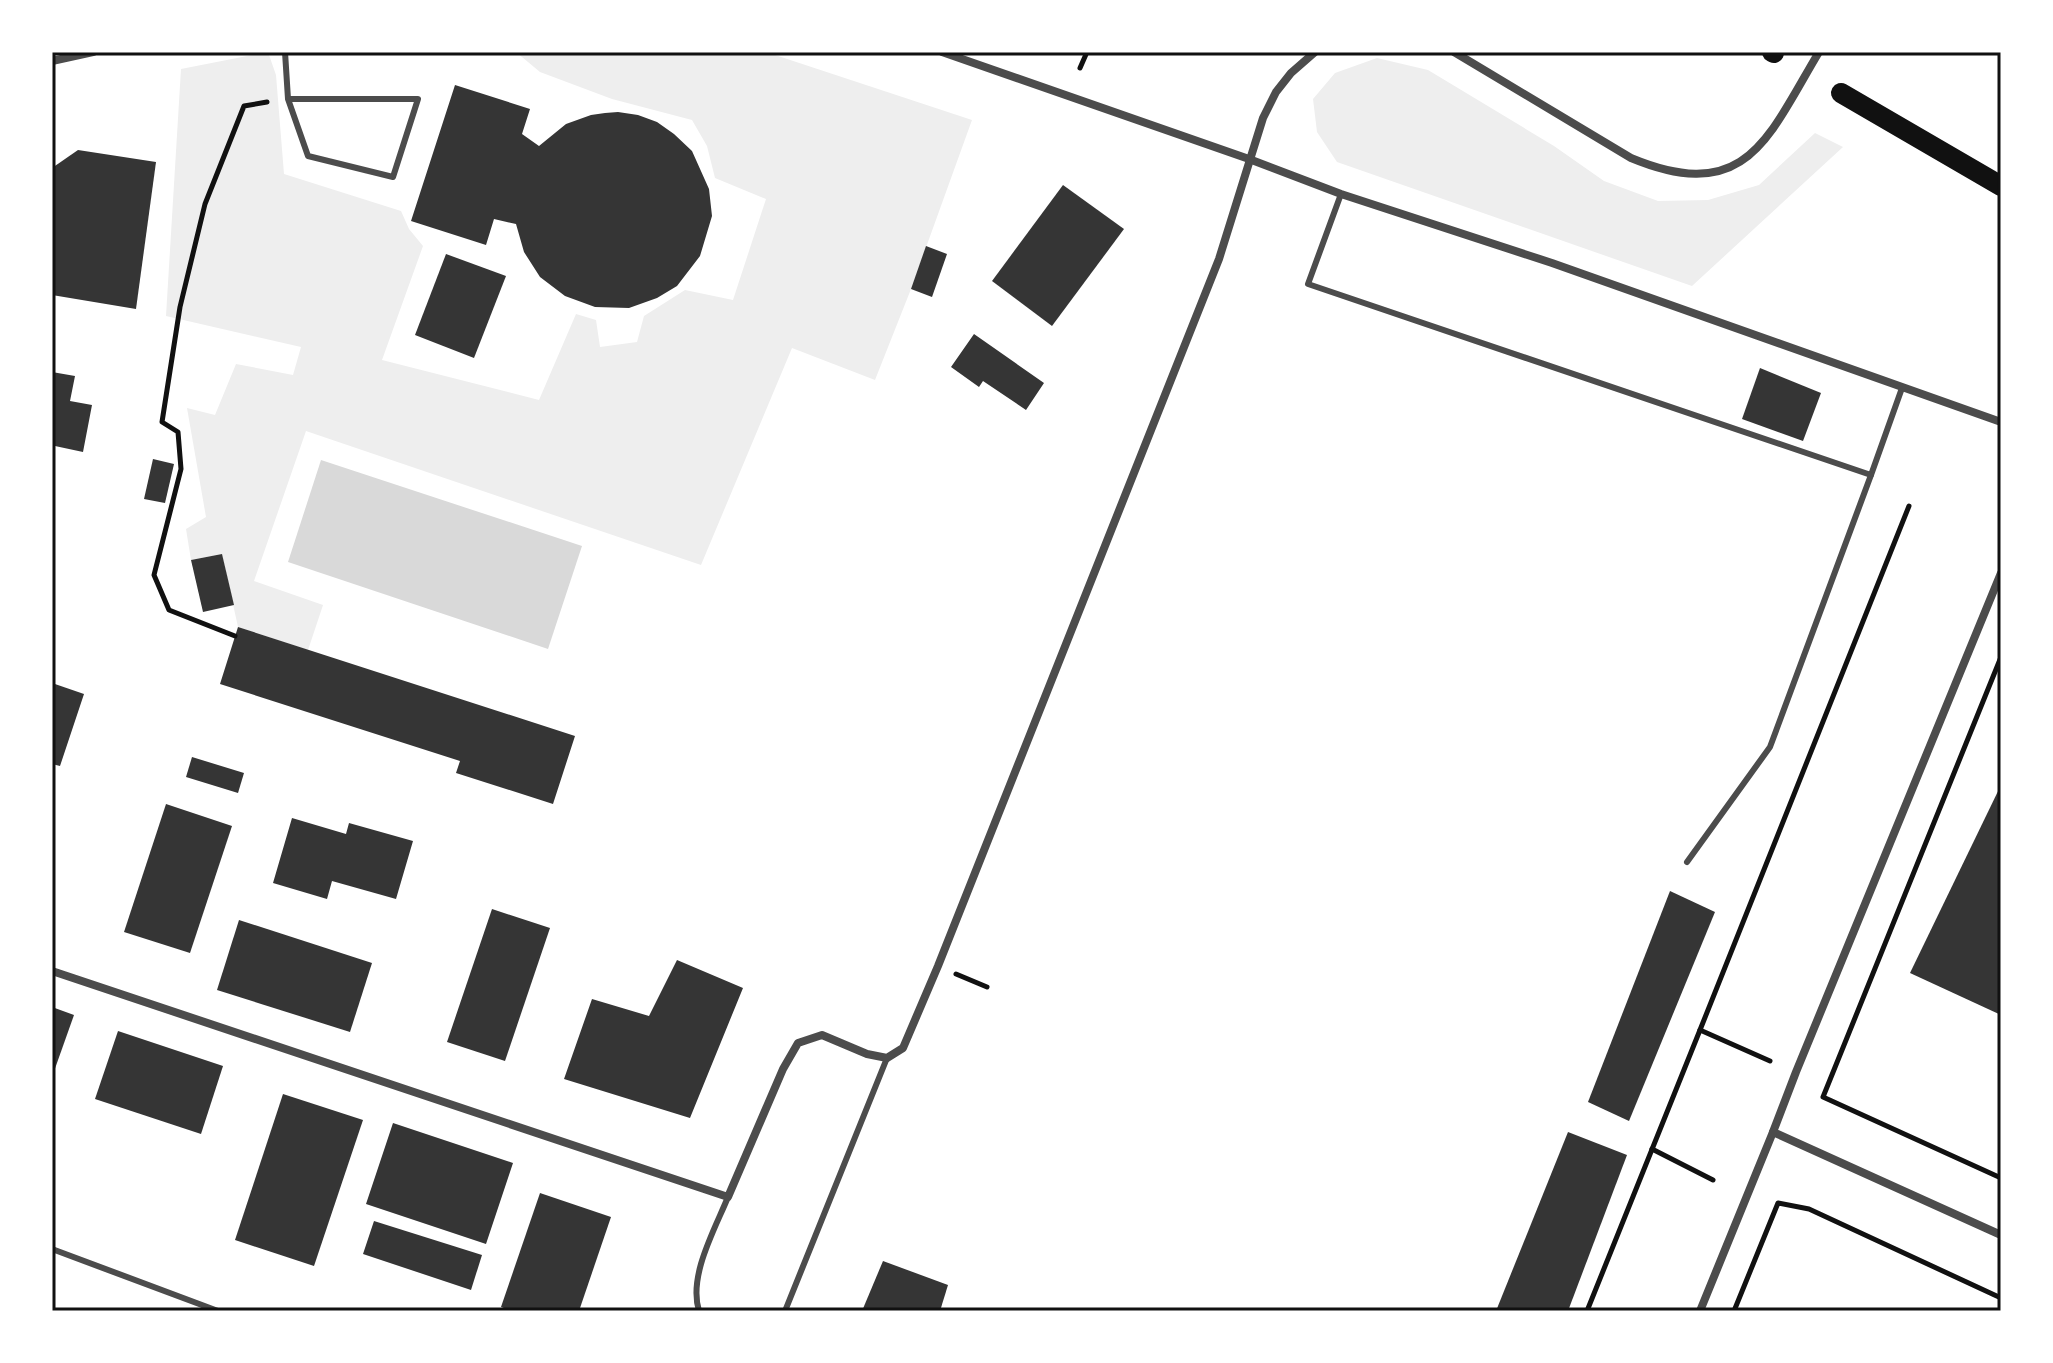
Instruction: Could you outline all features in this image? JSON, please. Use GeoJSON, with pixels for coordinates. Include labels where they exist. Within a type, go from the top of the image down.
{"type":"FeatureCollection","features":[{"type":"Feature","properties":{"kind":"main road"},"geometry":{"type":"LineString","coordinates":[[1841,93],[2001,186]]}},
{"type":"Feature","properties":{"kind":"street"},"geometry":{"type":"LineString","coordinates":[[52,61],[93,52]]}},
{"type":"Feature","properties":{"kind":"street"},"geometry":{"type":"LineString","coordinates":[[942,52],[1341,194],[1552,263],[2001,422]]}},
{"type":"Feature","properties":{"kind":"street"},"geometry":{"type":"LineString","coordinates":[[52,971],[728,1197],[783,1069],[798,1043],[822,1035],[867,1054],[887,1058],[903,1048],[1219,259],[1263,118],[1276,92],[1291,73],[1315,52]]}},
{"type":"Feature","properties":{"kind":"street"},"geometry":{"type":"LineString","coordinates":[[1454,52],[1631,158],[1677,173],[1699,174],[1736,165],[1759,147],[1819,52]]}},
{"type":"Feature","properties":{"kind":"street"},"geometry":{"type":"LineString","coordinates":[[1700,1311],[2001,573]]}},
{"type":"Feature","properties":{"kind":"street"},"geometry":{"type":"LineString","coordinates":[[1773,1132],[2001,1235]]}},
{"type":"Feature","properties":{"kind":"lane"},"geometry":{"type":"LineString","coordinates":[[285,52],[288,99],[308,156],[393,177],[418,99],[288,99]]}},
{"type":"Feature","properties":{"kind":"lane"},"geometry":{"type":"LineString","coordinates":[[1341,194],[1308,284],[1871,475]]}},
{"type":"Feature","properties":{"kind":"lane"},"geometry":{"type":"LineString","coordinates":[[1687,862],[1770,747],[1902,388]]}},
{"type":"Feature","properties":{"kind":"lane"},"geometry":{"type":"LineString","coordinates":[[785,1311],[887,1058]]}},
{"type":"Feature","properties":{"kind":"lane"},"geometry":{"type":"LineString","coordinates":[[699,1311],[696,1302],[701,1262],[728,1197]]}},
{"type":"Feature","properties":{"kind":"lane"},"geometry":{"type":"LineString","coordinates":[[52,1249],[218,1311]]}},
{"type":"Feature","properties":{"kind":"path"},"geometry":{"type":"LineString","coordinates":[[1080,68],[1087,52]]}},
{"type":"Feature","properties":{"kind":"path"},"geometry":{"type":"LineString","coordinates":[[235,636],[169,610],[154,575],[181,469],[178,432],[162,422],[180,307],[205,204],[244,106],[288,99]]}},
{"type":"Feature","properties":{"kind":"path"},"geometry":{"type":"LineString","coordinates":[[1587,1311],[1909,506]]}},
{"type":"Feature","properties":{"kind":"path"},"geometry":{"type":"LineString","coordinates":[[2001,657],[1823,1097],[2001,1178]]}},
{"type":"Feature","properties":{"kind":"path"},"geometry":{"type":"LineString","coordinates":[[951,972],[987,987]]}},
{"type":"Feature","properties":{"kind":"path"},"geometry":{"type":"LineString","coordinates":[[1700,1030],[1770,1061]]}},
{"type":"Feature","properties":{"kind":"path"},"geometry":{"type":"LineString","coordinates":[[1652,1149],[1713,1180]]}},
{"type":"Feature","properties":{"kind":"path"},"geometry":{"type":"LineString","coordinates":[[1734,1311],[1778,1203],[1809,1209],[2001,1298]]}},
{"type":"Feature","properties":{"kind":"shaded area"},"geometry":{"type":"Polygon","coordinates":[[[268,52],[276,75],[284,174],[401,211],[409,229],[423,246],[382,360],[539,400],[576,314],[596,320],[600,347],[637,342],[644,316],[685,290],[733,300],[766,199],[715,178],[707,146],[692,120],[612,99],[540,72],[516,52],[766,52],[972,120],[875,380],[792,348],[701,565],[306,431],[254,581],[323,605],[308,650],[238,627],[222,554],[191,560],[186,529],[206,517],[187,408],[215,415],[236,364],[293,375],[301,347],[166,316],[181,69],[268,52]]]}},
{"type":"Feature","properties":{"kind":"shaded area"},"geometry":{"type":"Polygon","coordinates":[[[1377,58],[1428,70],[1554,146],[1604,181],[1658,201],[1708,200],[1759,185],[1815,133],[1843,147],[1692,286],[1337,162],[1317,132],[1313,99],[1335,73],[1377,58]]]}},
{"type":"Feature","properties":{"kind":"shaded area"},"geometry":{"type":"Polygon","coordinates":[[[321,460],[582,546],[548,649],[288,562],[321,460]]]}},
{"type":"Feature","properties":{"kind":"building"},"geometry":{"type":"Polygon","coordinates":[[[455,85],[530,109],[522,134],[539,146],[566,124],[605,113],[638,115],[657,122],[674,134],[692,151],[709,189],[712,216],[700,256],[677,286],[657,298],[629,308],[595,307],[565,296],[540,277],[524,252],[516,224],[494,219],[486,245],[411,221],[455,85]]]}},
{"type":"Feature","properties":{"kind":"building"},"geometry":{"type":"Polygon","coordinates":[[[78,150],[156,162],[136,309],[52,295],[52,168],[78,150]]]}},
{"type":"Feature","properties":{"kind":"building"},"geometry":{"type":"Polygon","coordinates":[[[1063,185],[1124,229],[1052,326],[992,281],[1063,185]]]}},
{"type":"Feature","properties":{"kind":"building"},"geometry":{"type":"Polygon","coordinates":[[[926,246],[947,254],[932,297],[911,289],[926,246]]]}},
{"type":"Feature","properties":{"kind":"building"},"geometry":{"type":"Polygon","coordinates":[[[446,254],[506,276],[474,358],[415,335],[446,254]]]}},
{"type":"Feature","properties":{"kind":"building"},"geometry":{"type":"Polygon","coordinates":[[[974,334],[1044,383],[1026,410],[983,381],[979,387],[951,367],[974,334]]]}},
{"type":"Feature","properties":{"kind":"building"},"geometry":{"type":"Polygon","coordinates":[[[1760,368],[1821,393],[1803,441],[1742,419],[1760,368]]]}},
{"type":"Feature","properties":{"kind":"building"},"geometry":{"type":"Polygon","coordinates":[[[52,372],[75,376],[70,401],[92,405],[83,452],[55,446],[52,452],[52,372]]]}},
{"type":"Feature","properties":{"kind":"building"},"geometry":{"type":"Polygon","coordinates":[[[153,459],[174,464],[165,503],[144,499],[153,459]]]}},
{"type":"Feature","properties":{"kind":"building"},"geometry":{"type":"Polygon","coordinates":[[[222,554],[234,605],[203,612],[191,560],[222,554]]]}},
{"type":"Feature","properties":{"kind":"building"},"geometry":{"type":"Polygon","coordinates":[[[238,627],[575,736],[553,804],[456,773],[460,761],[220,684],[238,627]]]}},
{"type":"Feature","properties":{"kind":"building"},"geometry":{"type":"Polygon","coordinates":[[[52,683],[84,694],[60,766],[52,764],[52,683]]]}},
{"type":"Feature","properties":{"kind":"building"},"geometry":{"type":"Polygon","coordinates":[[[192,757],[244,773],[238,793],[186,777],[192,757]]]}},
{"type":"Feature","properties":{"kind":"building"},"geometry":{"type":"Polygon","coordinates":[[[2001,785],[2001,1015],[1910,973],[2001,785]]]}},
{"type":"Feature","properties":{"kind":"building"},"geometry":{"type":"Polygon","coordinates":[[[166,804],[232,826],[190,953],[124,932],[166,804]]]}},
{"type":"Feature","properties":{"kind":"building"},"geometry":{"type":"Polygon","coordinates":[[[292,818],[346,834],[349,823],[413,841],[396,899],[332,881],[327,899],[273,883],[292,818]]]}},
{"type":"Feature","properties":{"kind":"building"},"geometry":{"type":"Polygon","coordinates":[[[1670,891],[1715,912],[1629,1121],[1588,1102],[1670,891]]]}},
{"type":"Feature","properties":{"kind":"building"},"geometry":{"type":"Polygon","coordinates":[[[492,909],[550,928],[505,1061],[447,1042],[492,909]]]}},
{"type":"Feature","properties":{"kind":"building"},"geometry":{"type":"Polygon","coordinates":[[[239,920],[372,963],[350,1032],[217,990],[239,920]]]}},
{"type":"Feature","properties":{"kind":"building"},"geometry":{"type":"Polygon","coordinates":[[[677,960],[743,988],[690,1118],[564,1079],[592,999],[649,1016],[677,960]]]}},
{"type":"Feature","properties":{"kind":"building"},"geometry":{"type":"Polygon","coordinates":[[[52,1007],[74,1015],[52,1077],[52,1007]]]}},
{"type":"Feature","properties":{"kind":"building"},"geometry":{"type":"Polygon","coordinates":[[[118,1031],[223,1066],[201,1134],[95,1099],[118,1031]]]}},
{"type":"Feature","properties":{"kind":"building"},"geometry":{"type":"Polygon","coordinates":[[[283,1094],[363,1120],[314,1266],[235,1240],[283,1094]]]}},
{"type":"Feature","properties":{"kind":"building"},"geometry":{"type":"Polygon","coordinates":[[[393,1123],[513,1163],[486,1244],[366,1204],[393,1123]]]}},
{"type":"Feature","properties":{"kind":"building"},"geometry":{"type":"Polygon","coordinates":[[[1568,1132],[1627,1155],[1568,1311],[1496,1311],[1568,1132]]]}},
{"type":"Feature","properties":{"kind":"building"},"geometry":{"type":"Polygon","coordinates":[[[540,1193],[611,1217],[579,1311],[512,1311],[501,1307],[540,1193]]]}},
{"type":"Feature","properties":{"kind":"building"},"geometry":{"type":"Polygon","coordinates":[[[374,1221],[482,1255],[471,1290],[363,1254],[374,1221]]]}},
{"type":"Feature","properties":{"kind":"building"},"geometry":{"type":"Polygon","coordinates":[[[883,1261],[948,1285],[940,1311],[862,1311],[883,1261]]]}}]}
